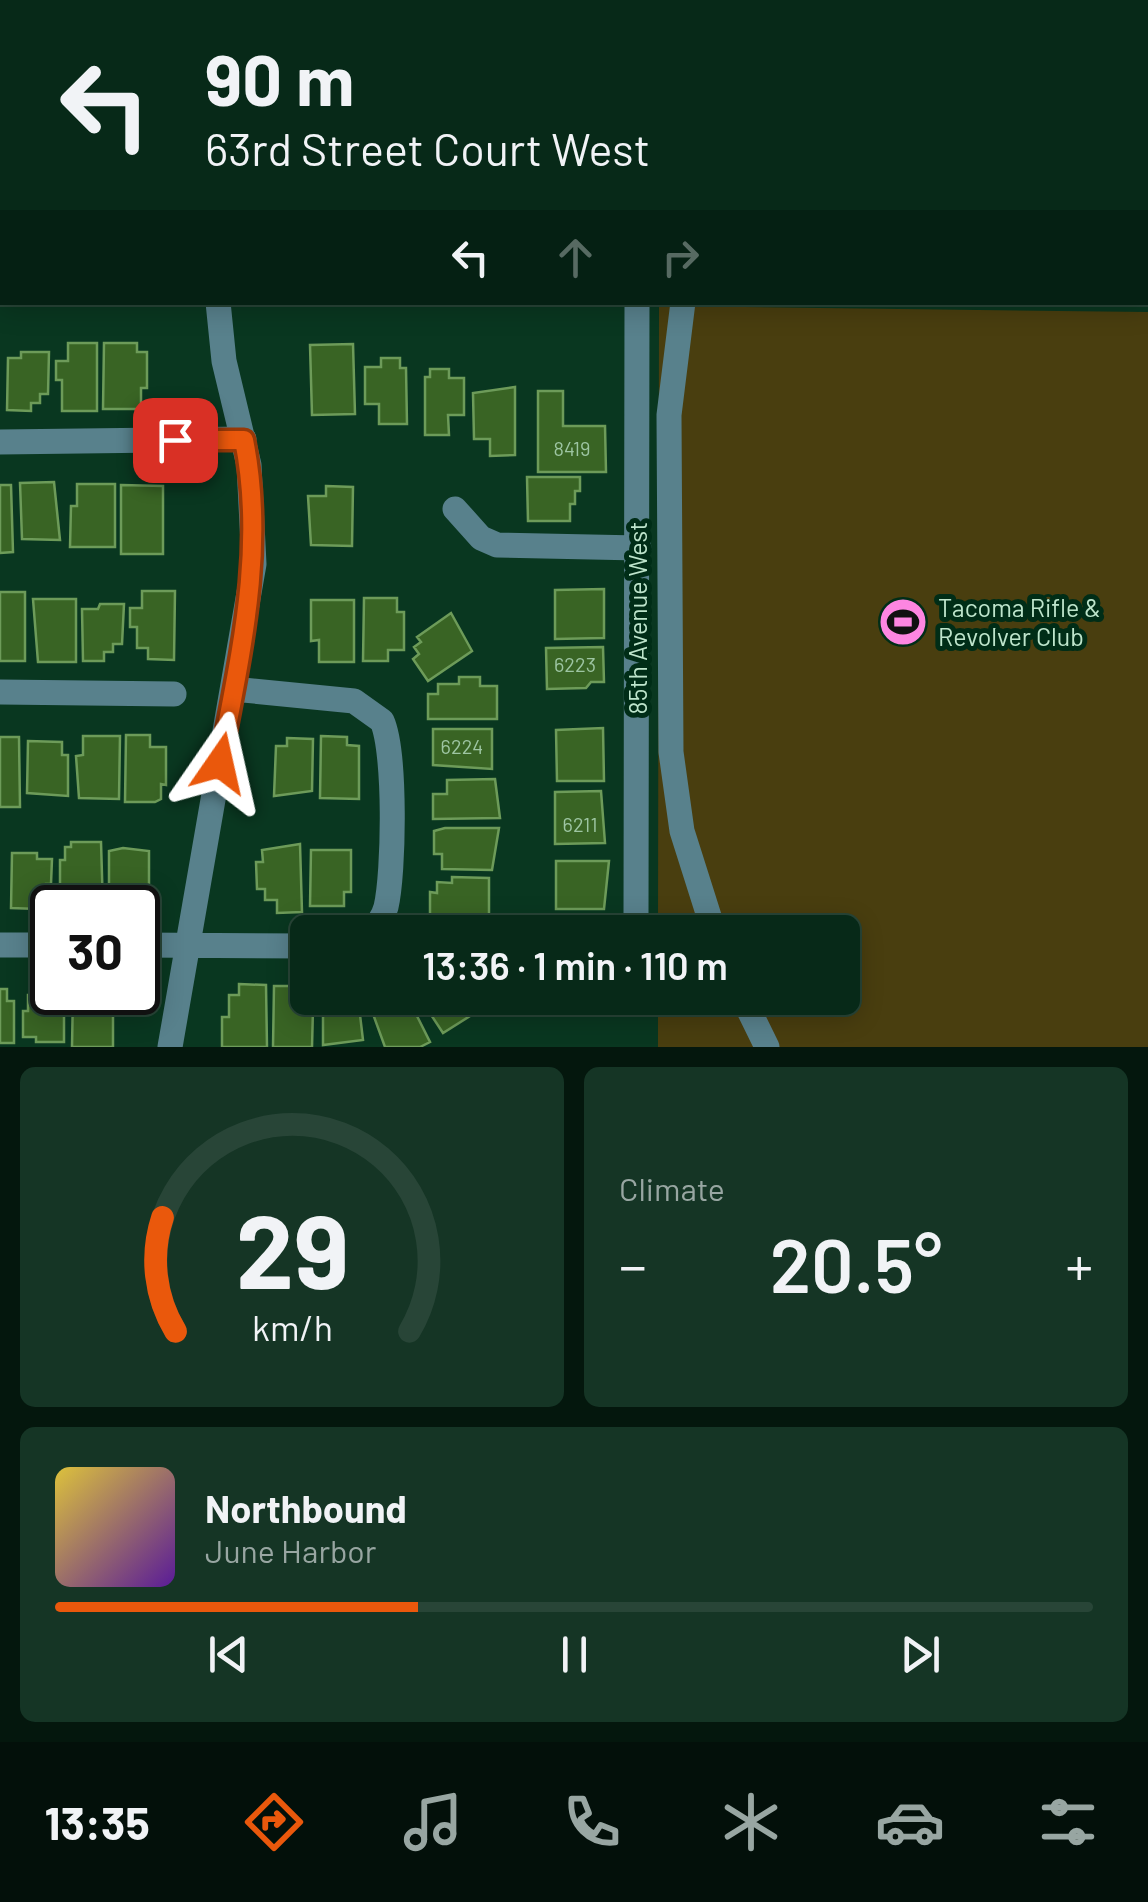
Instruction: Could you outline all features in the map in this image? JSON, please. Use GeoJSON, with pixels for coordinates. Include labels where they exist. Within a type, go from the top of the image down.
{"type":"FeatureCollection","features":[{"type":"Feature","properties":{"kind":"street"},"geometry":{"type":"LineString","coordinates":[[170,1047],[254,564],[253,494],[224,361],[218,305]]}},
{"type":"Feature","properties":{"kind":"street","name":"85th Avenue West"},"geometry":{"type":"LineString","coordinates":[[636,915],[637,305]]}},
{"type":"Feature","properties":{"kind":"street"},"geometry":{"type":"LineString","coordinates":[[683,305],[669,415],[671,752],[682,831],[709,915]]}},
{"type":"Feature","properties":{"kind":"street"},"geometry":{"type":"LineString","coordinates":[[0,442],[244,440]]}},
{"type":"Feature","properties":{"kind":"street"},"geometry":{"type":"LineString","coordinates":[[455,509],[481,538],[496,545],[638,548]]}},
{"type":"Feature","properties":{"kind":"street"},"geometry":{"type":"LineString","coordinates":[[234,690],[354,701],[379,716],[389,744],[391,778],[388,890],[379,915]]}},
{"type":"Feature","properties":{"kind":"street"},"geometry":{"type":"LineString","coordinates":[[0,692],[174,694]]}},
{"type":"Feature","properties":{"kind":"street"},"geometry":{"type":"LineString","coordinates":[[0,945],[30,945]]}},
{"type":"Feature","properties":{"kind":"street"},"geometry":{"type":"LineString","coordinates":[[160,945],[290,946]]}},
{"type":"Feature","properties":{"kind":"street"},"geometry":{"type":"LineString","coordinates":[[752,1015],[767,1047]]}},
{"type":"Feature","properties":{"kind":"shaded area","name":"Tacoma Rifle & Revolver Club"},"geometry":{"type":"Polygon","coordinates":[[[659,306],[1148,312],[1148,1047],[658,1047],[658,1015],[860,1015],[860,915],[658,915],[659,306]]]}},
{"type":"Feature","properties":{"kind":"building"},"geometry":{"type":"Polygon","coordinates":[[[68,343],[97,343],[97,411],[62,411],[62,380],[56,380],[56,361],[68,361],[68,343]]]}},
{"type":"Feature","properties":{"kind":"building"},"geometry":{"type":"Polygon","coordinates":[[[104,343],[137,343],[137,352],[147,352],[147,388],[141,388],[141,409],[103,409],[104,343]]]}},
{"type":"Feature","properties":{"kind":"building"},"geometry":{"type":"Polygon","coordinates":[[[353,344],[355,414],[312,415],[310,345],[353,344]]]}},
{"type":"Feature","properties":{"kind":"building"},"geometry":{"type":"Polygon","coordinates":[[[21,352],[49,352],[48,394],[40,394],[40,403],[31,403],[31,411],[7,410],[8,358],[21,358],[21,352]]]}},
{"type":"Feature","properties":{"kind":"building"},"geometry":{"type":"Polygon","coordinates":[[[381,358],[400,358],[400,368],[406,368],[407,424],[379,424],[379,404],[365,404],[365,367],[381,367],[381,358]]]}},
{"type":"Feature","properties":{"kind":"building"},"geometry":{"type":"Polygon","coordinates":[[[430,369],[449,369],[449,378],[464,378],[464,415],[448,415],[449,435],[425,435],[425,377],[430,377],[430,369]]]}},
{"type":"Feature","properties":{"kind":"building"},"geometry":{"type":"Polygon","coordinates":[[[515,387],[515,455],[490,456],[490,439],[474,439],[473,393],[515,387]]]}},
{"type":"Feature","properties":{"kind":"building"},"geometry":{"type":"Polygon","coordinates":[[[538,391],[563,391],[563,426],[605,426],[606,472],[538,472],[538,391]]]}},
{"type":"Feature","properties":{"kind":"building"},"geometry":{"type":"Polygon","coordinates":[[[527,477],[580,477],[580,491],[575,491],[575,504],[570,504],[570,521],[528,521],[527,477]]]}},
{"type":"Feature","properties":{"kind":"building"},"geometry":{"type":"Polygon","coordinates":[[[54,482],[60,540],[22,539],[20,483],[54,482]]]}},
{"type":"Feature","properties":{"kind":"building"},"geometry":{"type":"Polygon","coordinates":[[[77,484],[115,484],[115,547],[70,547],[71,506],[77,506],[77,484]]]}},
{"type":"Feature","properties":{"kind":"building"},"geometry":{"type":"Polygon","coordinates":[[[0,485],[11,485],[13,552],[0,553],[0,485]]]}},
{"type":"Feature","properties":{"kind":"building"},"geometry":{"type":"Polygon","coordinates":[[[121,485],[163,486],[163,554],[121,554],[121,485]]]}},
{"type":"Feature","properties":{"kind":"building"},"geometry":{"type":"Polygon","coordinates":[[[326,486],[353,487],[352,546],[311,545],[308,496],[326,496],[326,486]]]}},
{"type":"Feature","properties":{"kind":"building"},"geometry":{"type":"Polygon","coordinates":[[[604,589],[604,638],[555,639],[555,590],[604,589]]]}},
{"type":"Feature","properties":{"kind":"building"},"geometry":{"type":"Polygon","coordinates":[[[142,591],[175,591],[174,660],[148,659],[148,648],[137,648],[137,627],[130,627],[130,608],[142,608],[142,591]]]}},
{"type":"Feature","properties":{"kind":"building"},"geometry":{"type":"Polygon","coordinates":[[[0,592],[25,592],[25,661],[0,661],[0,592]]]}},
{"type":"Feature","properties":{"kind":"building"},"geometry":{"type":"Polygon","coordinates":[[[364,598],[397,598],[397,612],[404,612],[404,650],[388,650],[388,661],[363,661],[364,598]]]}},
{"type":"Feature","properties":{"kind":"building"},"geometry":{"type":"Polygon","coordinates":[[[33,599],[76,599],[76,662],[38,662],[33,599]]]}},
{"type":"Feature","properties":{"kind":"building"},"geometry":{"type":"Polygon","coordinates":[[[311,600],[354,600],[354,662],[319,662],[319,640],[311,641],[311,600]]]}},
{"type":"Feature","properties":{"kind":"building"},"geometry":{"type":"Polygon","coordinates":[[[100,604],[124,604],[122,644],[113,644],[113,652],[104,652],[104,661],[83,661],[82,609],[98,609],[100,604]]]}},
{"type":"Feature","properties":{"kind":"building"},"geometry":{"type":"Polygon","coordinates":[[[451,613],[472,651],[428,681],[413,659],[419,654],[414,647],[421,642],[417,637],[451,613]]]}},
{"type":"Feature","properties":{"kind":"building"},"geometry":{"type":"Polygon","coordinates":[[[603,647],[604,682],[591,682],[586,688],[547,689],[546,648],[603,647]]]}},
{"type":"Feature","properties":{"kind":"building"},"geometry":{"type":"Polygon","coordinates":[[[459,677],[480,677],[480,686],[497,686],[497,719],[428,719],[428,694],[438,694],[438,684],[459,684],[459,677]]]}},
{"type":"Feature","properties":{"kind":"building"},"geometry":{"type":"Polygon","coordinates":[[[603,728],[604,781],[557,781],[556,730],[603,728]]]}},
{"type":"Feature","properties":{"kind":"building"},"geometry":{"type":"Polygon","coordinates":[[[433,729],[492,729],[492,769],[433,765],[433,729]]]}},
{"type":"Feature","properties":{"kind":"building"},"geometry":{"type":"Polygon","coordinates":[[[126,735],[150,735],[150,747],[166,747],[166,785],[161,784],[161,799],[155,802],[125,802],[126,735]]]}},
{"type":"Feature","properties":{"kind":"building"},"geometry":{"type":"Polygon","coordinates":[[[83,736],[120,736],[119,799],[79,798],[76,756],[83,755],[83,736]]]}},
{"type":"Feature","properties":{"kind":"building"},"geometry":{"type":"Polygon","coordinates":[[[321,736],[347,737],[347,745],[359,746],[359,799],[320,798],[321,736]]]}},
{"type":"Feature","properties":{"kind":"building"},"geometry":{"type":"Polygon","coordinates":[[[0,737],[19,737],[20,807],[0,807],[0,737]]]}},
{"type":"Feature","properties":{"kind":"building"},"geometry":{"type":"Polygon","coordinates":[[[287,738],[313,739],[312,791],[274,796],[276,746],[287,746],[287,738]]]}},
{"type":"Feature","properties":{"kind":"building"},"geometry":{"type":"Polygon","coordinates":[[[28,741],[62,742],[62,755],[68,755],[68,796],[27,793],[28,741]]]}},
{"type":"Feature","properties":{"kind":"building"},"geometry":{"type":"Polygon","coordinates":[[[495,779],[500,818],[433,819],[433,794],[447,794],[447,780],[495,779]]]}},
{"type":"Feature","properties":{"kind":"building"},"geometry":{"type":"Polygon","coordinates":[[[601,791],[605,843],[555,844],[555,792],[601,791]]]}},
{"type":"Feature","properties":{"kind":"building"},"geometry":{"type":"Polygon","coordinates":[[[499,828],[492,870],[442,869],[442,854],[434,854],[434,831],[499,828]]]}},
{"type":"Feature","properties":{"kind":"building"},"geometry":{"type":"Polygon","coordinates":[[[71,842],[101,842],[102,885],[60,885],[60,860],[65,860],[65,847],[71,847],[71,842]]]}},
{"type":"Feature","properties":{"kind":"building"},"geometry":{"type":"Polygon","coordinates":[[[300,844],[302,912],[277,913],[277,900],[265,900],[265,889],[257,889],[256,862],[263,862],[262,850],[300,844]]]}},
{"type":"Feature","properties":{"kind":"building"},"geometry":{"type":"Polygon","coordinates":[[[311,850],[351,850],[351,892],[344,892],[344,906],[310,906],[311,850]]]}},
{"type":"Feature","properties":{"kind":"building"},"geometry":{"type":"Polygon","coordinates":[[[109,851],[149,851],[149,885],[109,885],[109,851]]]}},
{"type":"Feature","properties":{"kind":"building"},"geometry":{"type":"Polygon","coordinates":[[[12,853],[37,853],[37,859],[52,859],[51,884],[30,885],[30,909],[11,908],[12,853]]]}},
{"type":"Feature","properties":{"kind":"building"},"geometry":{"type":"Polygon","coordinates":[[[556,861],[609,861],[604,909],[556,909],[556,861]]]}},
{"type":"Feature","properties":{"kind":"building"},"geometry":{"type":"Polygon","coordinates":[[[452,877],[489,878],[489,915],[430,915],[430,892],[437,893],[437,882],[452,883],[452,877]]]}},
{"type":"Feature","properties":{"kind":"building"},"geometry":{"type":"Polygon","coordinates":[[[239,984],[266,985],[267,1047],[222,1047],[222,1017],[229,1017],[229,995],[239,995],[239,984]]]}},
{"type":"Feature","properties":{"kind":"building"},"geometry":{"type":"Polygon","coordinates":[[[274,986],[290,986],[290,1015],[313,1015],[312,1047],[273,1047],[274,986]]]}},
{"type":"Feature","properties":{"kind":"building"},"geometry":{"type":"Polygon","coordinates":[[[0,989],[7,989],[7,1001],[14,1001],[14,1043],[0,1043],[0,989]]]}},
{"type":"Feature","properties":{"kind":"building"},"geometry":{"type":"Polygon","coordinates":[[[28,995],[30,1015],[64,1015],[64,1042],[36,1042],[36,1037],[23,1037],[23,1011],[28,1011],[28,995]]]}},
{"type":"Feature","properties":{"kind":"building"},"geometry":{"type":"Polygon","coordinates":[[[73,1015],[113,1015],[113,1047],[72,1047],[73,1015]]]}},
{"type":"Feature","properties":{"kind":"building"},"geometry":{"type":"Polygon","coordinates":[[[323,1015],[360,1015],[363,1040],[323,1045],[323,1015]]]}},
{"type":"Feature","properties":{"kind":"building"},"geometry":{"type":"Polygon","coordinates":[[[373,1015],[416,1015],[430,1042],[420,1047],[385,1047],[373,1015]]]}},
{"type":"Feature","properties":{"kind":"building"},"geometry":{"type":"Polygon","coordinates":[[[431,1015],[472,1015],[443,1033],[431,1015]]]}},
{"type":"Feature","properties":{"kind":"place","name":"Tacoma Rifle & Revolver Club"},"geometry":{"type":"Point","coordinates":[903,622]}},
{"type":"Feature","properties":{"kind":"route"},"geometry":{"type":"LineString","coordinates":[[175,440],[244,440],[249,465],[254,564],[220,763]]}}]}
